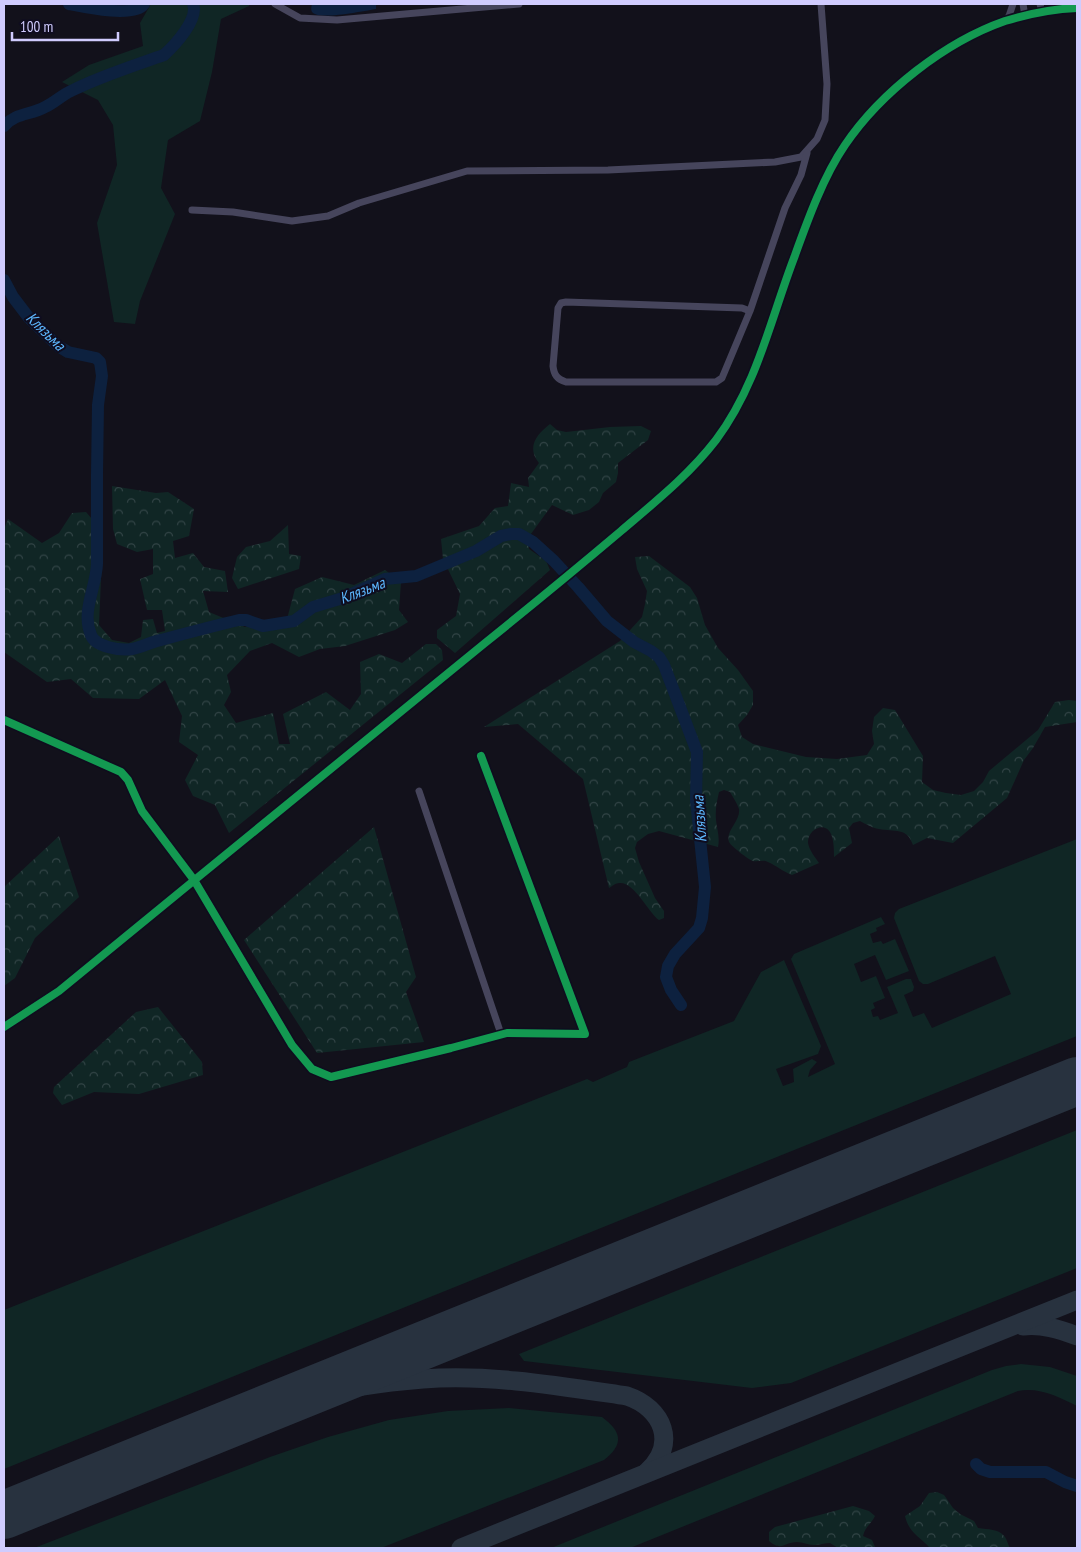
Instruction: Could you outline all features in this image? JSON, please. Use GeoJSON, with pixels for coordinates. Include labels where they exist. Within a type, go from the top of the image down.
{"type":"FeatureCollection","features":[{"type":"Feature","properties":{"kind":"street"},"geometry":{"type":"LineString","coordinates":[[275,4],[300,18],[338,20],[519,4]]}},
{"type":"Feature","properties":{"kind":"street"},"geometry":{"type":"LineString","coordinates":[[192,210],[233,212],[292,221],[328,216],[359,203],[467,171],[608,170],[775,162],[801,157],[817,139],[825,120],[827,84],[822,4]]}},
{"type":"Feature","properties":{"kind":"street"},"geometry":{"type":"LineString","coordinates":[[1005,22],[1013,4]]}},
{"type":"Feature","properties":{"kind":"street"},"geometry":{"type":"LineString","coordinates":[[1023,4],[1025,16]]}},
{"type":"Feature","properties":{"kind":"street"},"geometry":{"type":"LineString","coordinates":[[1040,4],[1042,12]]}},
{"type":"Feature","properties":{"kind":"street"},"geometry":{"type":"LineString","coordinates":[[1062,4],[1076,8]]}},
{"type":"Feature","properties":{"kind":"street"},"geometry":{"type":"LineString","coordinates":[[4,1027],[59,991],[590,557],[675,485],[698,462],[718,437],[745,392],[761,356],[793,260],[824,182],[844,145],[890,93],[944,51],[1005,22],[1042,12],[1076,8]]}},
{"type":"Feature","properties":{"kind":"street"},"geometry":{"type":"LineString","coordinates":[[750,311],[742,308],[561,303],[558,308],[554,374],[559,380],[566,382],[716,382],[722,378],[750,311],[784,208],[801,175],[808,150]]}},
{"type":"Feature","properties":{"kind":"street"},"geometry":{"type":"LineString","coordinates":[[4,720],[121,772],[128,780],[142,811],[194,880],[292,1044],[312,1069],[331,1076],[507,1033],[584,1034],[481,756]]}},
{"type":"Feature","properties":{"kind":"street"},"geometry":{"type":"LineString","coordinates":[[419,791],[502,1034]]}},
{"type":"Feature","properties":{"kind":"green space"},"geometry":{"type":"Polygon","coordinates":[[[151,4],[249,4],[249,6],[221,19],[212,72],[200,121],[168,140],[161,188],[175,214],[140,301],[135,324],[114,322],[97,223],[117,165],[113,125],[98,100],[62,82],[89,65],[143,46],[140,23],[151,4]]]}},
{"type":"Feature","properties":{"kind":"green space"},"geometry":{"type":"Polygon","coordinates":[[[550,424],[557,430],[566,432],[641,426],[651,431],[648,440],[618,463],[616,482],[603,493],[599,502],[589,510],[573,515],[552,505],[528,538],[529,549],[546,561],[550,570],[455,653],[437,638],[437,630],[456,616],[460,594],[443,559],[441,539],[479,526],[495,508],[508,506],[511,483],[529,487],[528,478],[539,463],[533,452],[533,446],[537,437],[550,424]]]}},
{"type":"Feature","properties":{"kind":"green space"},"geometry":{"type":"Polygon","coordinates":[[[112,486],[156,493],[168,492],[194,509],[189,536],[173,541],[175,558],[193,553],[204,567],[225,571],[228,592],[203,591],[209,612],[245,627],[287,619],[295,589],[322,577],[354,585],[385,570],[401,582],[399,610],[408,622],[395,630],[345,646],[320,649],[299,657],[272,643],[250,651],[227,675],[231,692],[224,705],[236,723],[273,713],[279,744],[290,744],[283,714],[326,692],[350,710],[361,694],[360,662],[379,654],[402,663],[426,644],[436,644],[442,650],[443,660],[229,833],[215,805],[193,796],[185,780],[198,755],[179,742],[182,716],[165,680],[139,699],[93,698],[71,679],[47,682],[4,652],[4,529],[8,519],[42,543],[59,533],[72,513],[86,512],[103,532],[99,625],[112,640],[129,643],[141,637],[143,620],[153,619],[157,633],[165,631],[162,610],[147,610],[140,579],[153,574],[153,549],[137,552],[117,544],[113,529],[112,486]]]}},
{"type":"Feature","properties":{"kind":"green space"},"geometry":{"type":"Polygon","coordinates":[[[288,525],[289,554],[301,556],[299,569],[238,589],[232,578],[237,557],[246,547],[270,541],[288,525]]]}},
{"type":"Feature","properties":{"kind":"green space"},"geometry":{"type":"Polygon","coordinates":[[[649,556],[690,587],[697,598],[705,625],[718,648],[738,670],[753,691],[753,705],[738,725],[742,737],[753,744],[806,757],[837,759],[867,755],[874,744],[872,731],[874,717],[883,708],[895,710],[923,756],[922,782],[933,790],[961,795],[974,791],[983,782],[989,771],[1038,730],[1055,702],[1077,701],[1077,722],[1045,727],[1024,760],[1007,798],[953,843],[927,838],[913,845],[907,835],[900,831],[876,828],[860,821],[853,823],[849,828],[852,843],[834,857],[831,834],[828,830],[821,827],[813,831],[808,838],[811,851],[819,863],[792,875],[766,861],[751,860],[730,844],[729,834],[738,818],[739,809],[730,792],[724,790],[719,792],[716,813],[719,837],[718,847],[659,831],[648,834],[637,842],[635,848],[639,862],[655,898],[664,911],[664,918],[659,920],[630,887],[619,883],[609,888],[583,779],[518,724],[484,727],[620,641],[642,617],[647,591],[637,569],[635,557],[649,556]]]}},
{"type":"Feature","properties":{"kind":"green space"},"geometry":{"type":"Polygon","coordinates":[[[374,827],[416,977],[406,992],[424,1042],[317,1053],[244,940],[374,827]]]}},
{"type":"Feature","properties":{"kind":"green space"},"geometry":{"type":"Polygon","coordinates":[[[59,836],[79,897],[35,938],[15,978],[4,986],[4,887],[59,836]]]}},
{"type":"Feature","properties":{"kind":"green space"},"geometry":{"type":"Polygon","coordinates":[[[1077,839],[1077,1036],[4,1469],[4,1310],[587,1079],[593,1082],[627,1067],[629,1062],[734,1021],[761,972],[784,960],[821,1046],[818,1054],[776,1069],[783,1086],[794,1082],[793,1069],[812,1059],[817,1062],[810,1070],[808,1077],[835,1064],[791,959],[794,954],[881,917],[885,924],[876,928],[877,931],[870,934],[873,943],[881,941],[883,944],[895,939],[909,971],[886,980],[875,955],[854,964],[861,982],[876,976],[885,998],[873,1003],[875,1008],[871,1010],[873,1017],[878,1016],[880,1020],[898,1013],[887,987],[906,979],[911,979],[914,987],[913,991],[904,995],[913,1017],[924,1013],[932,1028],[1011,994],[995,956],[928,984],[923,984],[919,981],[894,918],[895,913],[899,909],[1077,839]]]}},
{"type":"Feature","properties":{"kind":"green space"},"geometry":{"type":"Polygon","coordinates":[[[158,1007],[202,1062],[203,1075],[139,1094],[94,1092],[62,1105],[53,1093],[54,1087],[136,1012],[158,1007]]]}},
{"type":"Feature","properties":{"kind":"green space"},"geometry":{"type":"Polygon","coordinates":[[[1077,1130],[1077,1268],[791,1383],[752,1388],[524,1361],[519,1354],[1077,1130]]]}},
{"type":"Feature","properties":{"kind":"green space"},"geometry":{"type":"Polygon","coordinates":[[[1021,1364],[1050,1367],[1077,1376],[1077,1406],[1056,1396],[1034,1390],[1018,1391],[630,1548],[551,1548],[992,1370],[1021,1364]]]}},
{"type":"Feature","properties":{"kind":"green space"},"geometry":{"type":"Polygon","coordinates":[[[509,1408],[602,1417],[609,1422],[617,1433],[618,1438],[615,1449],[604,1460],[381,1548],[34,1548],[270,1457],[328,1437],[389,1420],[448,1411],[509,1408]]]}},
{"type":"Feature","properties":{"kind":"green space"},"geometry":{"type":"Polygon","coordinates":[[[937,1492],[944,1495],[960,1514],[974,1521],[978,1528],[1002,1534],[1010,1548],[930,1548],[912,1530],[905,1516],[920,1506],[929,1493],[937,1492]]]}},
{"type":"Feature","properties":{"kind":"green space"},"geometry":{"type":"Polygon","coordinates":[[[853,1506],[869,1511],[875,1516],[863,1536],[872,1540],[874,1548],[838,1548],[830,1543],[814,1545],[797,1542],[777,1546],[769,1541],[769,1532],[775,1527],[853,1506]]]}},
{"type":"Feature","properties":{"kind":"water"},"geometry":{"type":"Polygon","coordinates":[[[312,4],[376,4],[376,9],[327,16],[312,12],[312,4]]]}},
{"type":"Feature","properties":{"kind":"waterway","name":"Клязьма"},"geometry":{"type":"LineString","coordinates":[[69,4],[120,11],[139,8],[144,4]]}},
{"type":"Feature","properties":{"kind":"waterway","name":"Клязьма"},"geometry":{"type":"LineString","coordinates":[[4,126],[18,116],[40,110],[82,86],[164,55],[180,38],[193,17],[193,4]]}},
{"type":"Feature","properties":{"kind":"waterway","name":"Клязьма"},"geometry":{"type":"LineString","coordinates":[[4,280],[13,297],[29,318],[58,346],[68,352],[96,358],[100,362],[102,376],[98,405],[97,564],[88,609],[88,626],[93,639],[98,643],[115,649],[132,649],[239,620],[246,620],[263,626],[294,621],[313,607],[343,598],[385,579],[416,576],[476,551],[501,536],[519,534],[533,542],[554,561],[607,621],[634,642],[659,657],[664,665],[697,752],[696,800],[705,887],[702,918],[699,928],[675,954],[668,966],[666,977],[671,990],[681,1005]]}},
{"type":"Feature","properties":{"kind":"waterway","name":"Клязьма"},"geometry":{"type":"LineString","coordinates":[[976,1464],[981,1469],[990,1472],[1046,1472],[1077,1486]]}},
{"type":"Feature","properties":{"kind":"taxiway"},"geometry":{"type":"LineString","coordinates":[[461,1548],[1077,1300]]}},
{"type":"Feature","properties":{"kind":"taxiway"},"geometry":{"type":"LineString","coordinates":[[1023,1326],[1050,1328],[1077,1336]]}},
{"type":"Feature","properties":{"kind":"taxiway"},"geometry":{"type":"LineString","coordinates":[[253,1415],[338,1390],[423,1379],[474,1378],[576,1388],[627,1396],[650,1409],[662,1428],[664,1439],[657,1461],[647,1472]]}},
{"type":"Feature","properties":{"kind":"runway"},"geometry":{"type":"LineString","coordinates":[[4,1515],[1077,1081]]}},
{"type":"Feature","properties":{"kind":"cycle path"},"geometry":{"type":"LineString","coordinates":[[4,1027],[59,991],[553,587],[683,477],[716,440],[742,397],[761,352],[816,200],[837,158],[860,125],[877,106],[916,71],[938,55],[982,30],[1014,18],[1077,8]]}},
{"type":"Feature","properties":{"kind":"cycle path"},"geometry":{"type":"LineString","coordinates":[[4,720],[121,772],[128,780],[142,811],[194,880],[292,1045],[312,1069],[331,1077],[507,1033],[585,1034],[481,756]]}}]}
